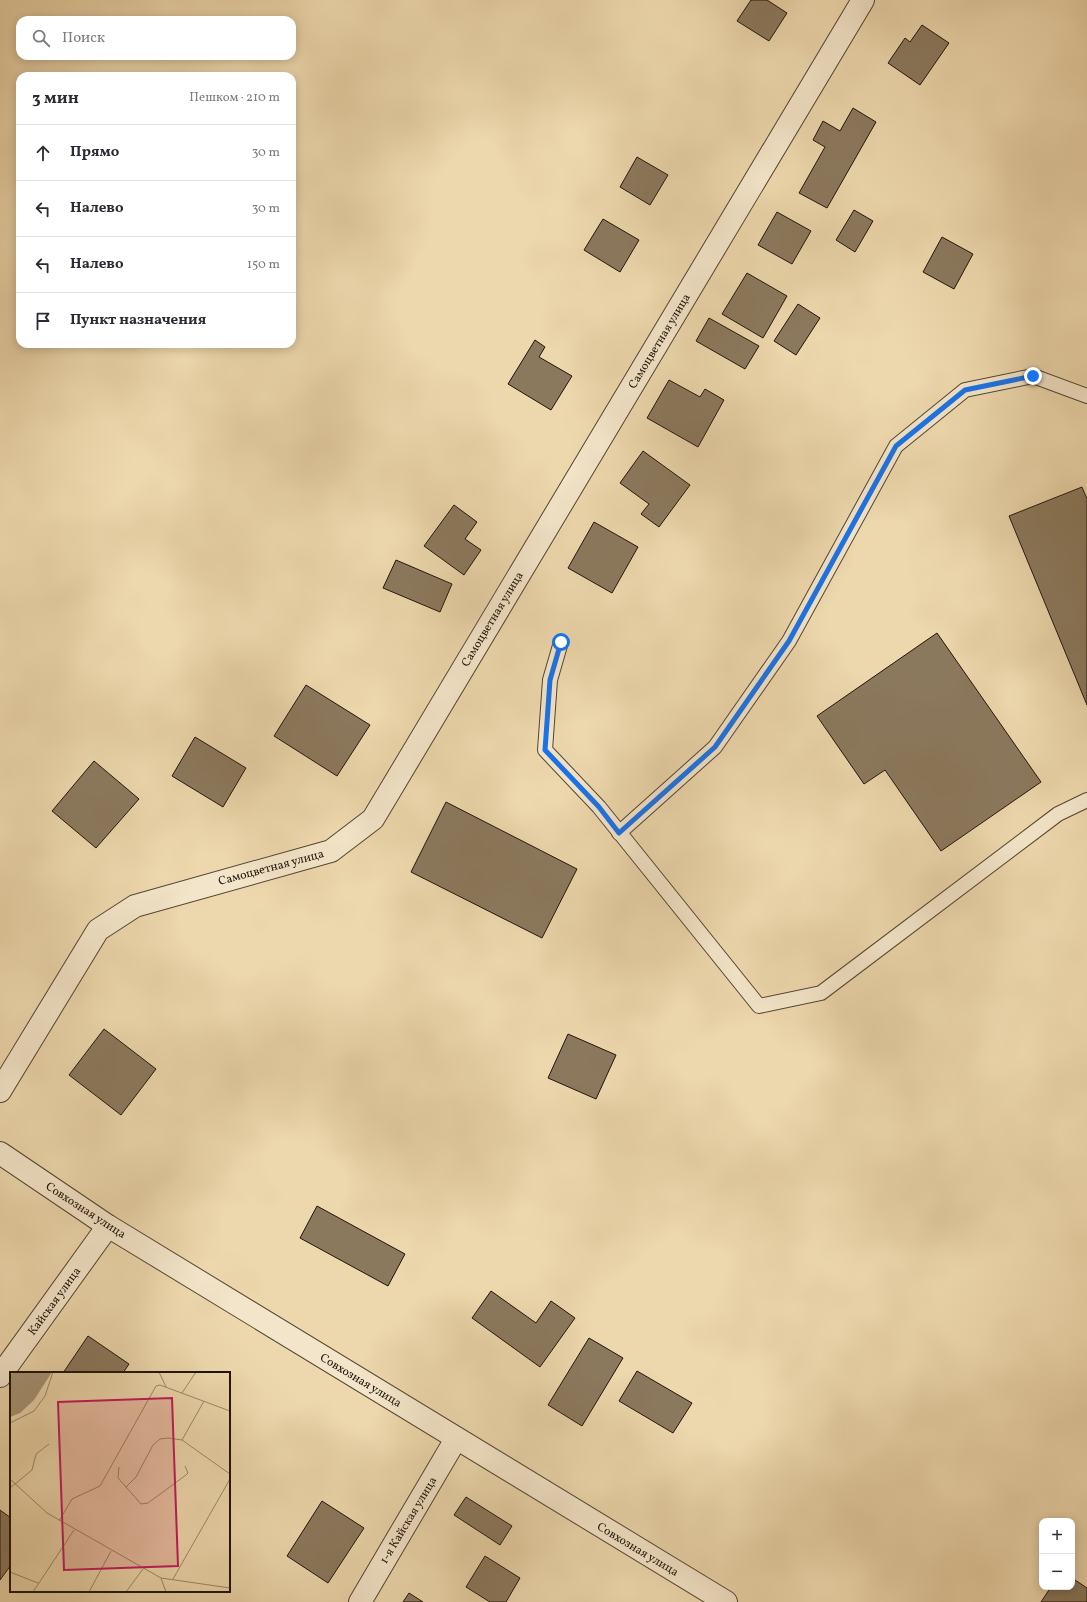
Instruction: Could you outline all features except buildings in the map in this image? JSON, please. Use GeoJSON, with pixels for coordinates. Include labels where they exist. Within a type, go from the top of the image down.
{"type":"FeatureCollection","features":[{"type":"Feature","properties":{"kind":"street","name":"Самоцветная улица"},"geometry":{"type":"LineString","coordinates":[[0,1091],[98,930],[135,906],[331,851],[373,819],[863,0]]}},
{"type":"Feature","properties":{"kind":"street","name":"Совхозная улица"},"geometry":{"type":"LineString","coordinates":[[0,1153],[108,1226],[726,1602]]}},
{"type":"Feature","properties":{"kind":"street","name":"Кайская улица"},"geometry":{"type":"LineString","coordinates":[[0,1376],[108,1226]]}},
{"type":"Feature","properties":{"kind":"street","name":"1-я Кайская улица"},"geometry":{"type":"LineString","coordinates":[[360,1602],[456,1439]]}},
{"type":"Feature","properties":{"kind":"lane"},"geometry":{"type":"LineString","coordinates":[[619,833],[715,747],[789,641],[896,446],[965,390],[1033,376],[1087,396]]}},
{"type":"Feature","properties":{"kind":"lane"},"geometry":{"type":"LineString","coordinates":[[561,642],[550,680],[545,750],[599,807],[759,1006],[821,993],[1058,814],[1087,800]]}},
{"type":"Feature","properties":{"kind":"route"},"geometry":{"type":"LineString","coordinates":[[561,642],[550,680],[545,750],[599,807],[619,833],[715,747],[789,641],[896,446],[965,390],[1033,376]]}}]}
